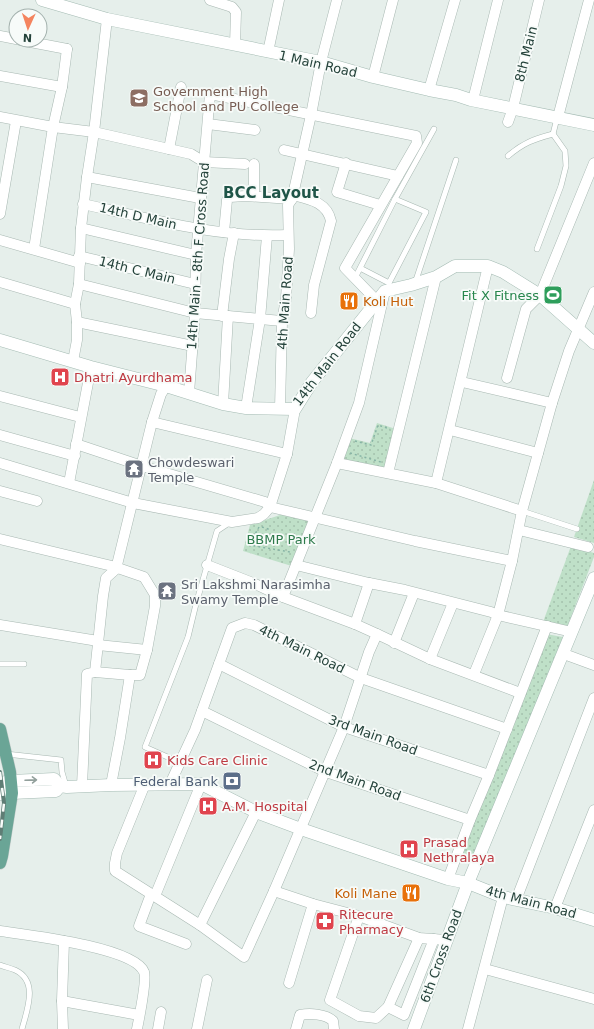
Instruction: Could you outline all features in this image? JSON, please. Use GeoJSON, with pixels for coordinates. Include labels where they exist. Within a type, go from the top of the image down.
{"type":"FeatureCollection","features":[{"type":"Feature","properties":{"kind":"main road"},"geometry":{"type":"LineString","coordinates":[[0,729],[5,753],[8,785],[2,856],[0,862]]}},
{"type":"Feature","properties":{"kind":"street","name":"1 Main Road"},"geometry":{"type":"LineString","coordinates":[[42,0],[107,19],[321,62],[373,77],[429,90],[456,94],[473,100],[594,125]]}},
{"type":"Feature","properties":{"kind":"street"},"geometry":{"type":"LineString","coordinates":[[210,0],[232,7],[236,12],[235,45]]}},
{"type":"Feature","properties":{"kind":"street"},"geometry":{"type":"LineString","coordinates":[[268,52],[279,0]]}},
{"type":"Feature","properties":{"kind":"street","name":"4th Main Road"},"geometry":{"type":"LineString","coordinates":[[280,409],[282,321],[287,291],[289,249],[287,235],[288,205],[292,197],[336,0]]}},
{"type":"Feature","properties":{"kind":"street"},"geometry":{"type":"LineString","coordinates":[[373,77],[393,0]]}},
{"type":"Feature","properties":{"kind":"street"},"geometry":{"type":"LineString","coordinates":[[429,90],[455,0]]}},
{"type":"Feature","properties":{"kind":"street"},"geometry":{"type":"LineString","coordinates":[[473,100],[498,0]]}},
{"type":"Feature","properties":{"kind":"street","name":"8th Main"},"geometry":{"type":"LineString","coordinates":[[508,122],[513,108],[539,0]]}},
{"type":"Feature","properties":{"kind":"street"},"geometry":{"type":"LineString","coordinates":[[558,117],[589,15],[589,0]]}},
{"type":"Feature","properties":{"kind":"street"},"geometry":{"type":"LineString","coordinates":[[72,361],[76,340],[77,322],[75,304],[79,284],[83,204],[94,132],[107,19]]}},
{"type":"Feature","properties":{"kind":"street"},"geometry":{"type":"LineString","coordinates":[[34,249],[53,127],[62,87],[66,49],[48,45]]}},
{"type":"Feature","properties":{"kind":"street"},"geometry":{"type":"LineString","coordinates":[[0,76],[62,87]]}},
{"type":"Feature","properties":{"kind":"street"},"geometry":{"type":"LineString","coordinates":[[169,149],[181,87]]}},
{"type":"Feature","properties":{"kind":"street","name":"14th Main - 8th F Cross Road"},"geometry":{"type":"LineString","coordinates":[[189,393],[195,312],[196,255],[200,198],[210,94],[311,114]]}},
{"type":"Feature","properties":{"kind":"street"},"geometry":{"type":"LineString","coordinates":[[311,114],[416,136],[417,143],[345,268],[377,301]]}},
{"type":"Feature","properties":{"kind":"street"},"geometry":{"type":"LineString","coordinates":[[0,117],[53,127],[94,132],[191,154],[204,162],[249,164],[254,196]]}},
{"type":"Feature","properties":{"kind":"street"},"geometry":{"type":"LineString","coordinates":[[0,214],[16,120]]}},
{"type":"Feature","properties":{"kind":"street"},"geometry":{"type":"LineString","coordinates":[[208,124],[255,130]]}},
{"type":"Feature","properties":{"kind":"street"},"geometry":{"type":"LineString","coordinates":[[284,150],[398,176]]}},
{"type":"Feature","properties":{"kind":"street"},"geometry":{"type":"LineString","coordinates":[[346,163],[336,192],[380,205]]}},
{"type":"Feature","properties":{"kind":"street"},"geometry":{"type":"LineString","coordinates":[[507,378],[526,309],[540,295],[594,163]]}},
{"type":"Feature","properties":{"kind":"street"},"geometry":{"type":"LineString","coordinates":[[87,177],[200,198]]}},
{"type":"Feature","properties":{"kind":"street"},"geometry":{"type":"LineString","coordinates":[[223,404],[225,316],[229,259],[228,200],[230,197],[292,197],[313,200],[324,207],[329,213],[331,221],[314,285],[311,313]]}},
{"type":"Feature","properties":{"kind":"street","name":"14th D Main"},"geometry":{"type":"LineString","coordinates":[[83,204],[198,230],[267,236],[287,235]]}},
{"type":"Feature","properties":{"kind":"street"},"geometry":{"type":"LineString","coordinates":[[81,228],[196,255]]}},
{"type":"Feature","properties":{"kind":"street"},"geometry":{"type":"LineString","coordinates":[[246,408],[260,319],[267,236]]}},
{"type":"Feature","properties":{"kind":"street","name":"14th C Main"},"geometry":{"type":"LineString","coordinates":[[0,240],[34,249],[195,284]]}},
{"type":"Feature","properties":{"kind":"street"},"geometry":{"type":"LineString","coordinates":[[283,597],[337,463],[359,403],[385,291],[436,277],[455,266],[488,266],[504,272],[540,295],[594,343]]}},
{"type":"Feature","properties":{"kind":"street"},"geometry":{"type":"LineString","coordinates":[[436,483],[462,382],[488,266]]}},
{"type":"Feature","properties":{"kind":"street"},"geometry":{"type":"LineString","coordinates":[[389,469],[436,277]]}},
{"type":"Feature","properties":{"kind":"street"},"geometry":{"type":"LineString","coordinates":[[0,282],[75,304]]}},
{"type":"Feature","properties":{"kind":"street"},"geometry":{"type":"LineString","coordinates":[[79,284],[195,312],[282,321]]}},
{"type":"Feature","properties":{"kind":"street","name":"14th Main Road"},"geometry":{"type":"LineString","coordinates":[[0,340],[91,367],[166,386],[223,404],[246,408],[295,409],[312,382],[385,291]]}},
{"type":"Feature","properties":{"kind":"street"},"geometry":{"type":"LineString","coordinates":[[474,674],[498,615],[512,561],[522,511],[552,403],[569,351],[594,292]]}},
{"type":"Feature","properties":{"kind":"street"},"geometry":{"type":"LineString","coordinates":[[77,322],[193,346]]}},
{"type":"Feature","properties":{"kind":"street"},"geometry":{"type":"LineString","coordinates":[[68,483],[75,456],[80,417],[91,367]]}},
{"type":"Feature","properties":{"kind":"street"},"geometry":{"type":"LineString","coordinates":[[462,382],[552,403]]}},
{"type":"Feature","properties":{"kind":"street"},"geometry":{"type":"LineString","coordinates":[[95,672],[106,578],[116,569],[152,422],[161,394],[166,386]]}},
{"type":"Feature","properties":{"kind":"street"},"geometry":{"type":"LineString","coordinates":[[0,396],[80,417]]}},
{"type":"Feature","properties":{"kind":"street"},"geometry":{"type":"LineString","coordinates":[[0,464],[133,502],[232,522],[258,518],[270,507],[287,454],[295,409]]}},
{"type":"Feature","properties":{"kind":"street"},"geometry":{"type":"LineString","coordinates":[[152,422],[287,454]]}},
{"type":"Feature","properties":{"kind":"street"},"geometry":{"type":"LineString","coordinates":[[450,430],[538,453]]}},
{"type":"Feature","properties":{"kind":"street"},"geometry":{"type":"LineString","coordinates":[[0,435],[75,456]]}},
{"type":"Feature","properties":{"kind":"street"},"geometry":{"type":"LineString","coordinates":[[76,444],[142,466],[265,502],[270,507],[415,541],[512,561]]}},
{"type":"Feature","properties":{"kind":"street"},"geometry":{"type":"LineString","coordinates":[[337,463],[389,469],[522,511]]}},
{"type":"Feature","properties":{"kind":"street"},"geometry":{"type":"LineString","coordinates":[[0,491],[37,501]]}},
{"type":"Feature","properties":{"kind":"street"},"geometry":{"type":"LineString","coordinates":[[519,530],[588,547]]}},
{"type":"Feature","properties":{"kind":"street"},"geometry":{"type":"LineString","coordinates":[[0,539],[112,566],[116,569],[144,577],[155,595],[155,606],[147,650],[140,674],[130,675],[95,672],[87,674],[82,786]]}},
{"type":"Feature","properties":{"kind":"street"},"geometry":{"type":"LineString","coordinates":[[207,565],[253,583],[283,597],[355,624],[430,659],[474,674],[520,693]]}},
{"type":"Feature","properties":{"kind":"street"},"geometry":{"type":"LineString","coordinates":[[296,565],[369,583],[414,592],[498,615],[572,632]]}},
{"type":"Feature","properties":{"kind":"street","name":"6th Cross Road"},"geometry":{"type":"LineString","coordinates":[[414,1029],[468,883],[564,654],[594,578]]}},
{"type":"Feature","properties":{"kind":"street"},"geometry":{"type":"LineString","coordinates":[[355,624],[369,583]]}},
{"type":"Feature","properties":{"kind":"street"},"geometry":{"type":"LineString","coordinates":[[394,643],[414,592]]}},
{"type":"Feature","properties":{"kind":"street"},"geometry":{"type":"LineString","coordinates":[[430,659],[453,603]]}},
{"type":"Feature","properties":{"kind":"street","name":"4th Main Road"},"geometry":{"type":"LineString","coordinates":[[170,784],[195,730],[232,628],[246,623],[254,625],[361,678],[507,728]]}},
{"type":"Feature","properties":{"kind":"street"},"geometry":{"type":"LineString","coordinates":[[0,625],[98,643],[147,650]]}},
{"type":"Feature","properties":{"kind":"street"},"geometry":{"type":"LineString","coordinates":[[448,879],[547,626]]}},
{"type":"Feature","properties":{"kind":"street"},"geometry":{"type":"LineString","coordinates":[[145,784],[117,853],[115,871],[200,925],[244,957],[326,772],[344,727],[369,652],[377,634]]}},
{"type":"Feature","properties":{"kind":"street"},"geometry":{"type":"LineString","coordinates":[[564,654],[594,665]]}},
{"type":"Feature","properties":{"kind":"street","name":"3rd Main Road"},"geometry":{"type":"LineString","coordinates":[[219,664],[344,727],[489,775]]}},
{"type":"Feature","properties":{"kind":"street"},"geometry":{"type":"LineString","coordinates":[[111,785],[130,675]]}},
{"type":"Feature","properties":{"kind":"street"},"geometry":{"type":"LineString","coordinates":[[516,900],[594,698]]}},
{"type":"Feature","properties":{"kind":"street","name":"2nd Main Road"},"geometry":{"type":"LineString","coordinates":[[202,711],[326,772],[470,820]]}},
{"type":"Feature","properties":{"kind":"street"},"geometry":{"type":"LineString","coordinates":[[0,794],[8,785],[54,779],[64,786],[201,784],[139,926],[186,944]]}},
{"type":"Feature","properties":{"kind":"street","name":"4th Main Road"},"geometry":{"type":"LineString","coordinates":[[201,784],[256,812],[301,829],[448,879],[468,883],[503,897],[555,908],[594,920]]}},
{"type":"Feature","properties":{"kind":"street"},"geometry":{"type":"LineString","coordinates":[[555,908],[594,810]]}},
{"type":"Feature","properties":{"kind":"street"},"geometry":{"type":"LineString","coordinates":[[200,925],[256,812]]}},
{"type":"Feature","properties":{"kind":"street"},"geometry":{"type":"LineString","coordinates":[[274,891],[313,904],[359,916],[419,938],[446,940]]}},
{"type":"Feature","properties":{"kind":"street"},"geometry":{"type":"LineString","coordinates":[[468,1029],[503,897]]}},
{"type":"Feature","properties":{"kind":"street"},"geometry":{"type":"LineString","coordinates":[[289,983],[313,904]]}},
{"type":"Feature","properties":{"kind":"street"},"geometry":{"type":"LineString","coordinates":[[359,916],[330,1000],[359,1016],[376,1018],[388,1007],[419,938]]}},
{"type":"Feature","properties":{"kind":"street"},"geometry":{"type":"LineString","coordinates":[[0,931],[81,944],[122,956],[141,965],[145,974],[137,1029]]}},
{"type":"Feature","properties":{"kind":"street"},"geometry":{"type":"LineString","coordinates":[[388,1007],[404,1015],[434,939]]}},
{"type":"Feature","properties":{"kind":"street"},"geometry":{"type":"LineString","coordinates":[[63,1029],[62,1001],[64,941]]}},
{"type":"Feature","properties":{"kind":"street"},"geometry":{"type":"LineString","coordinates":[[485,969],[594,999]]}},
{"type":"Feature","properties":{"kind":"street"},"geometry":{"type":"LineString","coordinates":[[405,970],[420,975]]}},
{"type":"Feature","properties":{"kind":"street"},"geometry":{"type":"LineString","coordinates":[[197,1029],[208,980]]}},
{"type":"Feature","properties":{"kind":"street"},"geometry":{"type":"LineString","coordinates":[[62,1001],[139,1015]]}},
{"type":"Feature","properties":{"kind":"street"},"geometry":{"type":"LineString","coordinates":[[158,1029],[161,1012]]}},
{"type":"Feature","properties":{"kind":"street"},"geometry":{"type":"LineString","coordinates":[[296,1029],[300,1015],[310,1013],[330,1018],[333,1021],[334,1029]]}},
{"type":"Feature","properties":{"kind":"lane"},"geometry":{"type":"LineString","coordinates":[[552,134],[558,117]]}},
{"type":"Feature","properties":{"kind":"lane"},"geometry":{"type":"LineString","coordinates":[[355,278],[395,199],[434,129]]}},
{"type":"Feature","properties":{"kind":"lane"},"geometry":{"type":"LineString","coordinates":[[508,156],[530,140],[552,134]]}},
{"type":"Feature","properties":{"kind":"lane"},"geometry":{"type":"LineString","coordinates":[[537,249],[566,166],[565,151],[552,134]]}},
{"type":"Feature","properties":{"kind":"lane"},"geometry":{"type":"LineString","coordinates":[[414,284],[456,160]]}},
{"type":"Feature","properties":{"kind":"lane"},"geometry":{"type":"LineString","coordinates":[[360,268],[389,283],[426,212],[395,199]]}},
{"type":"Feature","properties":{"kind":"lane"},"geometry":{"type":"LineString","coordinates":[[522,511],[577,529]]}},
{"type":"Feature","properties":{"kind":"lane"},"geometry":{"type":"LineString","coordinates":[[181,762],[145,747],[188,637],[217,531],[232,522]]}},
{"type":"Feature","properties":{"kind":"lane"},"geometry":{"type":"LineString","coordinates":[[0,664],[24,664]]}},
{"type":"Feature","properties":{"kind":"lane"},"geometry":{"type":"LineString","coordinates":[[5,753],[61,760],[64,786]]}},
{"type":"Feature","properties":{"kind":"lane"},"geometry":{"type":"LineString","coordinates":[[0,965],[16,970],[26,979],[30,995],[22,1029]]}},
{"type":"Feature","properties":{"kind":"path"},"geometry":{"type":"LineString","coordinates":[[353,440],[371,445],[378,425],[398,431]]}},
{"type":"Feature","properties":{"kind":"path"},"geometry":{"type":"LineString","coordinates":[[349,453],[389,469]]}},
{"type":"Feature","properties":{"kind":"path"},"geometry":{"type":"LineString","coordinates":[[271,530],[260,526],[249,545],[292,553]]}},
{"type":"Feature","properties":{"kind":"green space"},"geometry":{"type":"Polygon","coordinates":[[[377,423],[396,429],[386,469],[342,460],[349,438],[370,443],[377,423]]]}},
{"type":"Feature","properties":{"kind":"green space"},"geometry":{"type":"Polygon","coordinates":[[[594,480],[594,543],[574,537],[594,480]]]}},
{"type":"Feature","properties":{"kind":"green space","name":"BBMP Park"},"geometry":{"type":"Polygon","coordinates":[[[283,514],[314,517],[295,567],[243,551],[250,525],[283,514]]]}},
{"type":"Feature","properties":{"kind":"green space"},"geometry":{"type":"Polygon","coordinates":[[[571,546],[594,553],[594,557],[567,627],[543,622],[571,546]]]}},
{"type":"Feature","properties":{"kind":"green space"},"geometry":{"type":"Polygon","coordinates":[[[546,634],[563,637],[474,856],[456,861],[546,634]]]}},
{"type":"Feature","properties":{"kind":"railway"},"geometry":{"type":"LineString","coordinates":[[0,772],[4,803],[0,839]]}},
{"type":"Feature","properties":{"kind":"place","name":"Government High School and PU College"},"geometry":{"type":"Point","coordinates":[139,98]}},
{"type":"Feature","properties":{"kind":"place","name":"Fit X Fitness"},"geometry":{"type":"Point","coordinates":[553,295]}},
{"type":"Feature","properties":{"kind":"place","name":"Koli Hut"},"geometry":{"type":"Point","coordinates":[349,301]}},
{"type":"Feature","properties":{"kind":"place","name":"Dhatri Ayurdhama"},"geometry":{"type":"Point","coordinates":[60,377]}},
{"type":"Feature","properties":{"kind":"place","name":"Chowdeswari Temple"},"geometry":{"type":"Point","coordinates":[134,469]}},
{"type":"Feature","properties":{"kind":"place","name":"Sri Lakshmi Narasimha Swamy Temple"},"geometry":{"type":"Point","coordinates":[167,591]}},
{"type":"Feature","properties":{"kind":"place","name":"Kids Care Clinic"},"geometry":{"type":"Point","coordinates":[153,760]}},
{"type":"Feature","properties":{"kind":"place","name":"Federal Bank"},"geometry":{"type":"Point","coordinates":[232,781]}},
{"type":"Feature","properties":{"kind":"place","name":"A.M. Hospital"},"geometry":{"type":"Point","coordinates":[208,806]}},
{"type":"Feature","properties":{"kind":"place","name":"Prasad Nethralaya"},"geometry":{"type":"Point","coordinates":[409,849]}},
{"type":"Feature","properties":{"kind":"place","name":"Koli Mane"},"geometry":{"type":"Point","coordinates":[411,893]}},
{"type":"Feature","properties":{"kind":"place","name":"Ritecure Pharmacy"},"geometry":{"type":"Point","coordinates":[325,921]}},
{"type":"Feature","properties":{"kind":"district","name":"BCC Layout"},"geometry":{"type":"Point","coordinates":[271,193]}}]}
